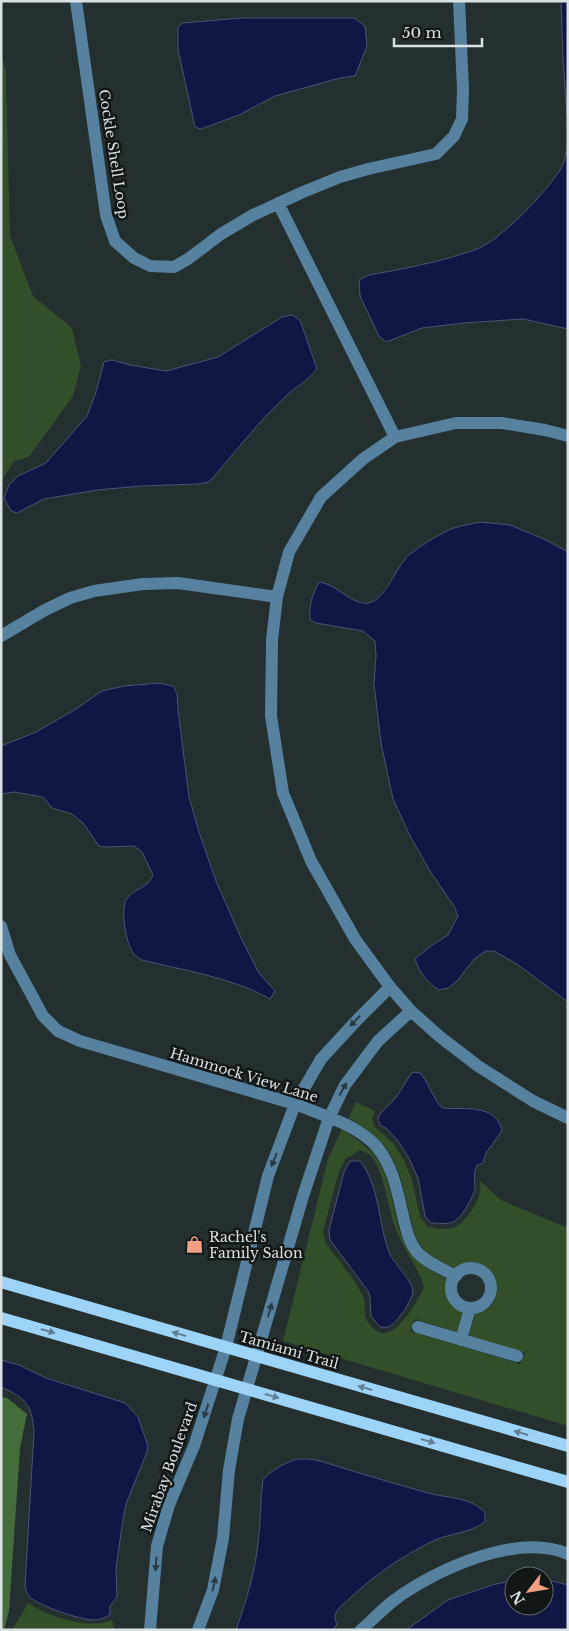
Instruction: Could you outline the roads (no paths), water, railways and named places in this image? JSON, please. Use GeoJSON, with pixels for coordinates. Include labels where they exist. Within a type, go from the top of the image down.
{"type":"FeatureCollection","features":[{"type":"Feature","properties":{"kind":"main road","name":"Tamiami Trail"},"geometry":{"type":"LineString","coordinates":[[1,1282],[568,1446]]}},
{"type":"Feature","properties":{"kind":"main road"},"geometry":{"type":"LineString","coordinates":[[1,1318],[568,1482]]}},
{"type":"Feature","properties":{"kind":"street","name":"Cockle Shell Loop"},"geometry":{"type":"LineString","coordinates":[[76,1],[106,215],[115,241],[134,258],[150,266],[174,266],[188,259],[221,234],[278,203],[340,178],[368,169],[436,154],[454,136],[462,119],[463,89],[459,1]]}},
{"type":"Feature","properties":{"kind":"street"},"geometry":{"type":"LineString","coordinates":[[278,203],[395,437]]}},
{"type":"Feature","properties":{"kind":"street"},"geometry":{"type":"LineString","coordinates":[[568,436],[502,423],[456,423],[395,437],[362,459],[321,497],[289,552],[277,597],[272,640],[271,716],[283,793],[310,861],[356,938],[390,988],[440,1036],[478,1066],[533,1101],[568,1118]]}},
{"type":"Feature","properties":{"kind":"street"},"geometry":{"type":"LineString","coordinates":[[1,636],[45,610],[70,598],[94,591],[143,584],[178,583],[277,597]]}},
{"type":"Feature","properties":{"kind":"street","name":"Hammock View Lane"},"geometry":{"type":"LineString","coordinates":[[1,926],[10,955],[43,1016],[58,1031],[80,1041],[295,1104],[345,1123],[360,1133],[375,1145],[392,1173],[410,1241],[417,1253],[435,1266],[456,1276]]}},
{"type":"Feature","properties":{"kind":"street","name":"Mirabay Boulevard"},"geometry":{"type":"LineString","coordinates":[[150,1630],[157,1546],[169,1505],[194,1446],[226,1347],[268,1176],[295,1104],[321,1059],[390,988]]}},
{"type":"Feature","properties":{"kind":"street"},"geometry":{"type":"LineString","coordinates":[[198,1630],[215,1581],[223,1538],[229,1470],[238,1419],[303,1196],[329,1118],[344,1085],[378,1041],[412,1011]]}},
{"type":"Feature","properties":{"kind":"street"},"geometry":{"type":"LineString","coordinates":[[472,1268],[482,1272],[490,1281],[490,1294],[483,1305],[470,1308],[459,1304],[454,1299],[452,1287],[456,1276],[466,1269],[472,1268]]}},
{"type":"Feature","properties":{"kind":"street"},"geometry":{"type":"LineString","coordinates":[[461,1340],[470,1308]]}},
{"type":"Feature","properties":{"kind":"street"},"geometry":{"type":"LineString","coordinates":[[418,1327],[517,1356]]}},
{"type":"Feature","properties":{"kind":"street"},"geometry":{"type":"LineString","coordinates":[[361,1630],[392,1602],[431,1576],[474,1559],[501,1551],[536,1547],[556,1549],[568,1554]]}},
{"type":"Feature","properties":{"kind":"place","name":"Rachel's Family Salon"},"geometry":{"type":"Point","coordinates":[195,1245]}}]}
